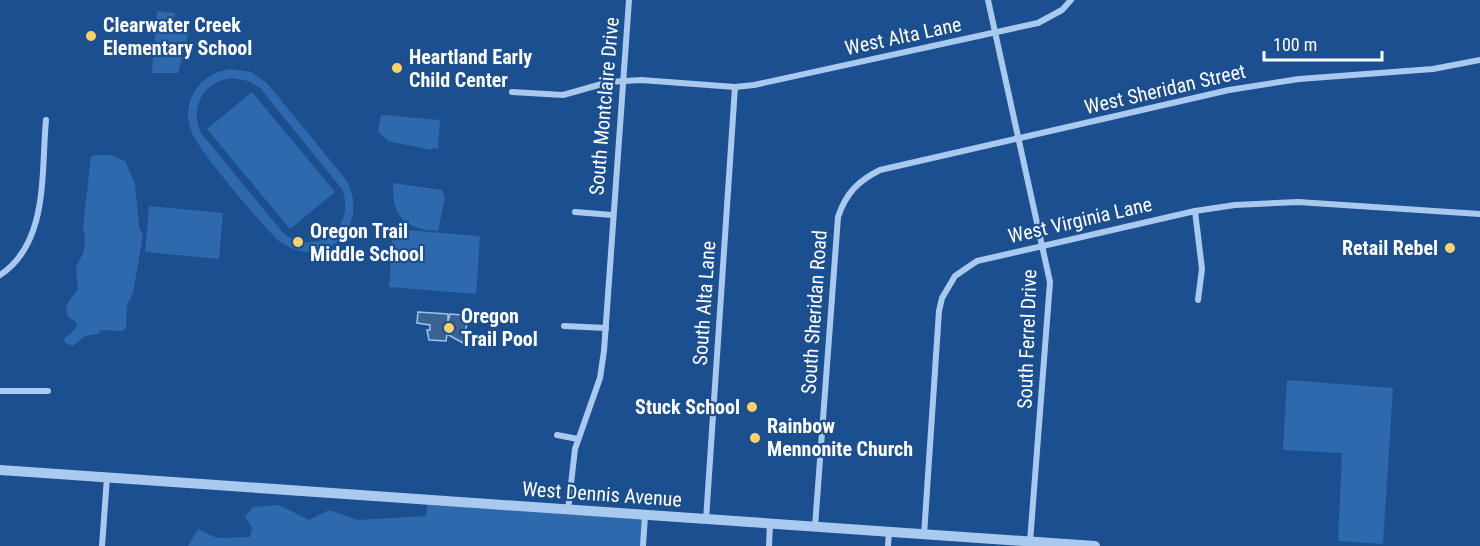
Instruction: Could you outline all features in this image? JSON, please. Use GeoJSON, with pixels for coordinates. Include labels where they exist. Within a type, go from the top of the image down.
{"type":"FeatureCollection","features":[{"type":"Feature","properties":{"kind":"street","name":"South Montclaire Drive"},"geometry":{"type":"LineString","coordinates":[[568,510],[578,439],[600,378],[606,328],[612,215],[629,0]]}},
{"type":"Feature","properties":{"kind":"street","name":"South Ferrel Drive"},"geometry":{"type":"LineString","coordinates":[[988,0],[1050,282],[1030,542]]}},
{"type":"Feature","properties":{"kind":"street","name":"West Alta Lane"},"geometry":{"type":"LineString","coordinates":[[735,87],[1048,19],[1071,0]]}},
{"type":"Feature","properties":{"kind":"street","name":"West Sheridan Street"},"geometry":{"type":"LineString","coordinates":[[863,179],[880,170],[1266,84],[1433,69],[1480,60]]}},
{"type":"Feature","properties":{"kind":"street"},"geometry":{"type":"LineString","coordinates":[[512,92],[564,94],[622,81],[735,87]]}},
{"type":"Feature","properties":{"kind":"street","name":"South Alta Lane"},"geometry":{"type":"LineString","coordinates":[[706,520],[735,87]]}},
{"type":"Feature","properties":{"kind":"street"},"geometry":{"type":"LineString","coordinates":[[0,275],[22,256],[36,224],[46,120]]}},
{"type":"Feature","properties":{"kind":"street","name":"South Sheridan Road"},"geometry":{"type":"LineString","coordinates":[[815,527],[838,217],[849,192],[863,179]]}},
{"type":"Feature","properties":{"kind":"street","name":"West Virginia Lane"},"geometry":{"type":"LineString","coordinates":[[924,534],[942,298],[955,276],[977,261],[1043,244],[1196,211],[1235,205],[1298,202],[1480,214]]}},
{"type":"Feature","properties":{"kind":"street"},"geometry":{"type":"LineString","coordinates":[[1196,211],[1202,269],[1198,300]]}},
{"type":"Feature","properties":{"kind":"street","name":"South Montclaire Drive"},"geometry":{"type":"LineString","coordinates":[[574,212],[612,215]]}},
{"type":"Feature","properties":{"kind":"street"},"geometry":{"type":"LineString","coordinates":[[564,326],[606,328]]}},
{"type":"Feature","properties":{"kind":"street"},"geometry":{"type":"LineString","coordinates":[[0,391],[48,392]]}},
{"type":"Feature","properties":{"kind":"street"},"geometry":{"type":"LineString","coordinates":[[557,435],[578,439]]}},
{"type":"Feature","properties":{"kind":"street","name":"West Dennis Avenue"},"geometry":{"type":"LineString","coordinates":[[0,471],[924,534],[1015,543],[1095,546]]}},
{"type":"Feature","properties":{"kind":"street"},"geometry":{"type":"LineString","coordinates":[[102,546],[107,477]]}},
{"type":"Feature","properties":{"kind":"street"},"geometry":{"type":"LineString","coordinates":[[643,546],[645,516]]}},
{"type":"Feature","properties":{"kind":"street"},"geometry":{"type":"LineString","coordinates":[[769,546],[770,524]]}},
{"type":"Feature","properties":{"kind":"street"},"geometry":{"type":"LineString","coordinates":[[888,546],[889,532]]}},
{"type":"Feature","properties":{"kind":"shaded area"},"geometry":{"type":"Polygon","coordinates":[[[157,11],[175,13],[173,28],[189,31],[178,73],[152,73],[157,11]]]}},
{"type":"Feature","properties":{"kind":"shaded area"},"geometry":{"type":"Polygon","coordinates":[[[231,69],[251,72],[267,83],[347,181],[353,198],[353,214],[348,228],[339,240],[327,248],[312,252],[296,250],[280,242],[233,189],[197,143],[189,122],[190,100],[202,83],[220,71],[231,69]],[[232,78],[222,80],[207,90],[198,105],[197,114],[201,133],[284,234],[297,241],[321,240],[331,235],[339,226],[344,215],[345,203],[342,189],[260,88],[248,81],[232,78]]]}},
{"type":"Feature","properties":{"kind":"shaded area"},"geometry":{"type":"Polygon","coordinates":[[[252,92],[335,192],[290,229],[207,129],[252,92]]]}},
{"type":"Feature","properties":{"kind":"shaded area"},"geometry":{"type":"Polygon","coordinates":[[[381,115],[440,120],[438,149],[432,148],[431,150],[388,141],[378,131],[381,115]]]}},
{"type":"Feature","properties":{"kind":"shaded area"},"geometry":{"type":"Polygon","coordinates":[[[111,155],[125,161],[135,184],[139,227],[143,236],[133,293],[127,305],[126,329],[122,331],[101,330],[98,334],[85,336],[73,346],[65,343],[64,339],[76,328],[77,323],[68,317],[66,309],[68,302],[78,290],[76,267],[84,251],[83,227],[91,157],[111,155]]]}},
{"type":"Feature","properties":{"kind":"shaded area"},"geometry":{"type":"Polygon","coordinates":[[[393,183],[442,190],[445,197],[438,231],[416,227],[402,219],[395,205],[393,183]]]}},
{"type":"Feature","properties":{"kind":"shaded area"},"geometry":{"type":"Polygon","coordinates":[[[149,206],[223,213],[219,259],[145,252],[149,206]]]}},
{"type":"Feature","properties":{"kind":"shaded area"},"geometry":{"type":"Polygon","coordinates":[[[393,229],[480,236],[476,294],[389,287],[393,229]]]}},
{"type":"Feature","properties":{"kind":"shaded area","name":"Oregon Trail Pool"},"geometry":{"type":"Polygon","coordinates":[[[418,312],[448,314],[448,321],[450,314],[462,315],[463,322],[467,323],[463,343],[447,334],[446,341],[429,340],[427,330],[430,330],[430,325],[417,323],[418,312]]]}},
{"type":"Feature","properties":{"kind":"shaded area"},"geometry":{"type":"Polygon","coordinates":[[[1287,380],[1393,388],[1383,544],[1338,541],[1342,453],[1283,450],[1287,380]]]}},
{"type":"Feature","properties":{"kind":"shaded area"},"geometry":{"type":"Polygon","coordinates":[[[428,500],[645,516],[643,546],[188,546],[198,529],[217,538],[250,537],[252,528],[245,517],[253,507],[279,505],[309,520],[329,510],[358,520],[426,516],[428,500]]]}},
{"type":"Feature","properties":{"kind":"place","name":"Clearwater Creek Elementary School"},"geometry":{"type":"Point","coordinates":[91,36]}},
{"type":"Feature","properties":{"kind":"place","name":"Heartland Early Child Center"},"geometry":{"type":"Point","coordinates":[397,68]}},
{"type":"Feature","properties":{"kind":"place","name":"Oregon Trail Middle School"},"geometry":{"type":"Point","coordinates":[298,242]}},
{"type":"Feature","properties":{"kind":"place","name":"Retail Rebel"},"geometry":{"type":"Point","coordinates":[1450,248]}},
{"type":"Feature","properties":{"kind":"place","name":"Oregon Trail Pool"},"geometry":{"type":"Point","coordinates":[449,328]}},
{"type":"Feature","properties":{"kind":"place","name":"Stuck School"},"geometry":{"type":"Point","coordinates":[752,407]}},
{"type":"Feature","properties":{"kind":"place","name":"Rainbow Mennonite Church"},"geometry":{"type":"Point","coordinates":[755,438]}}]}
